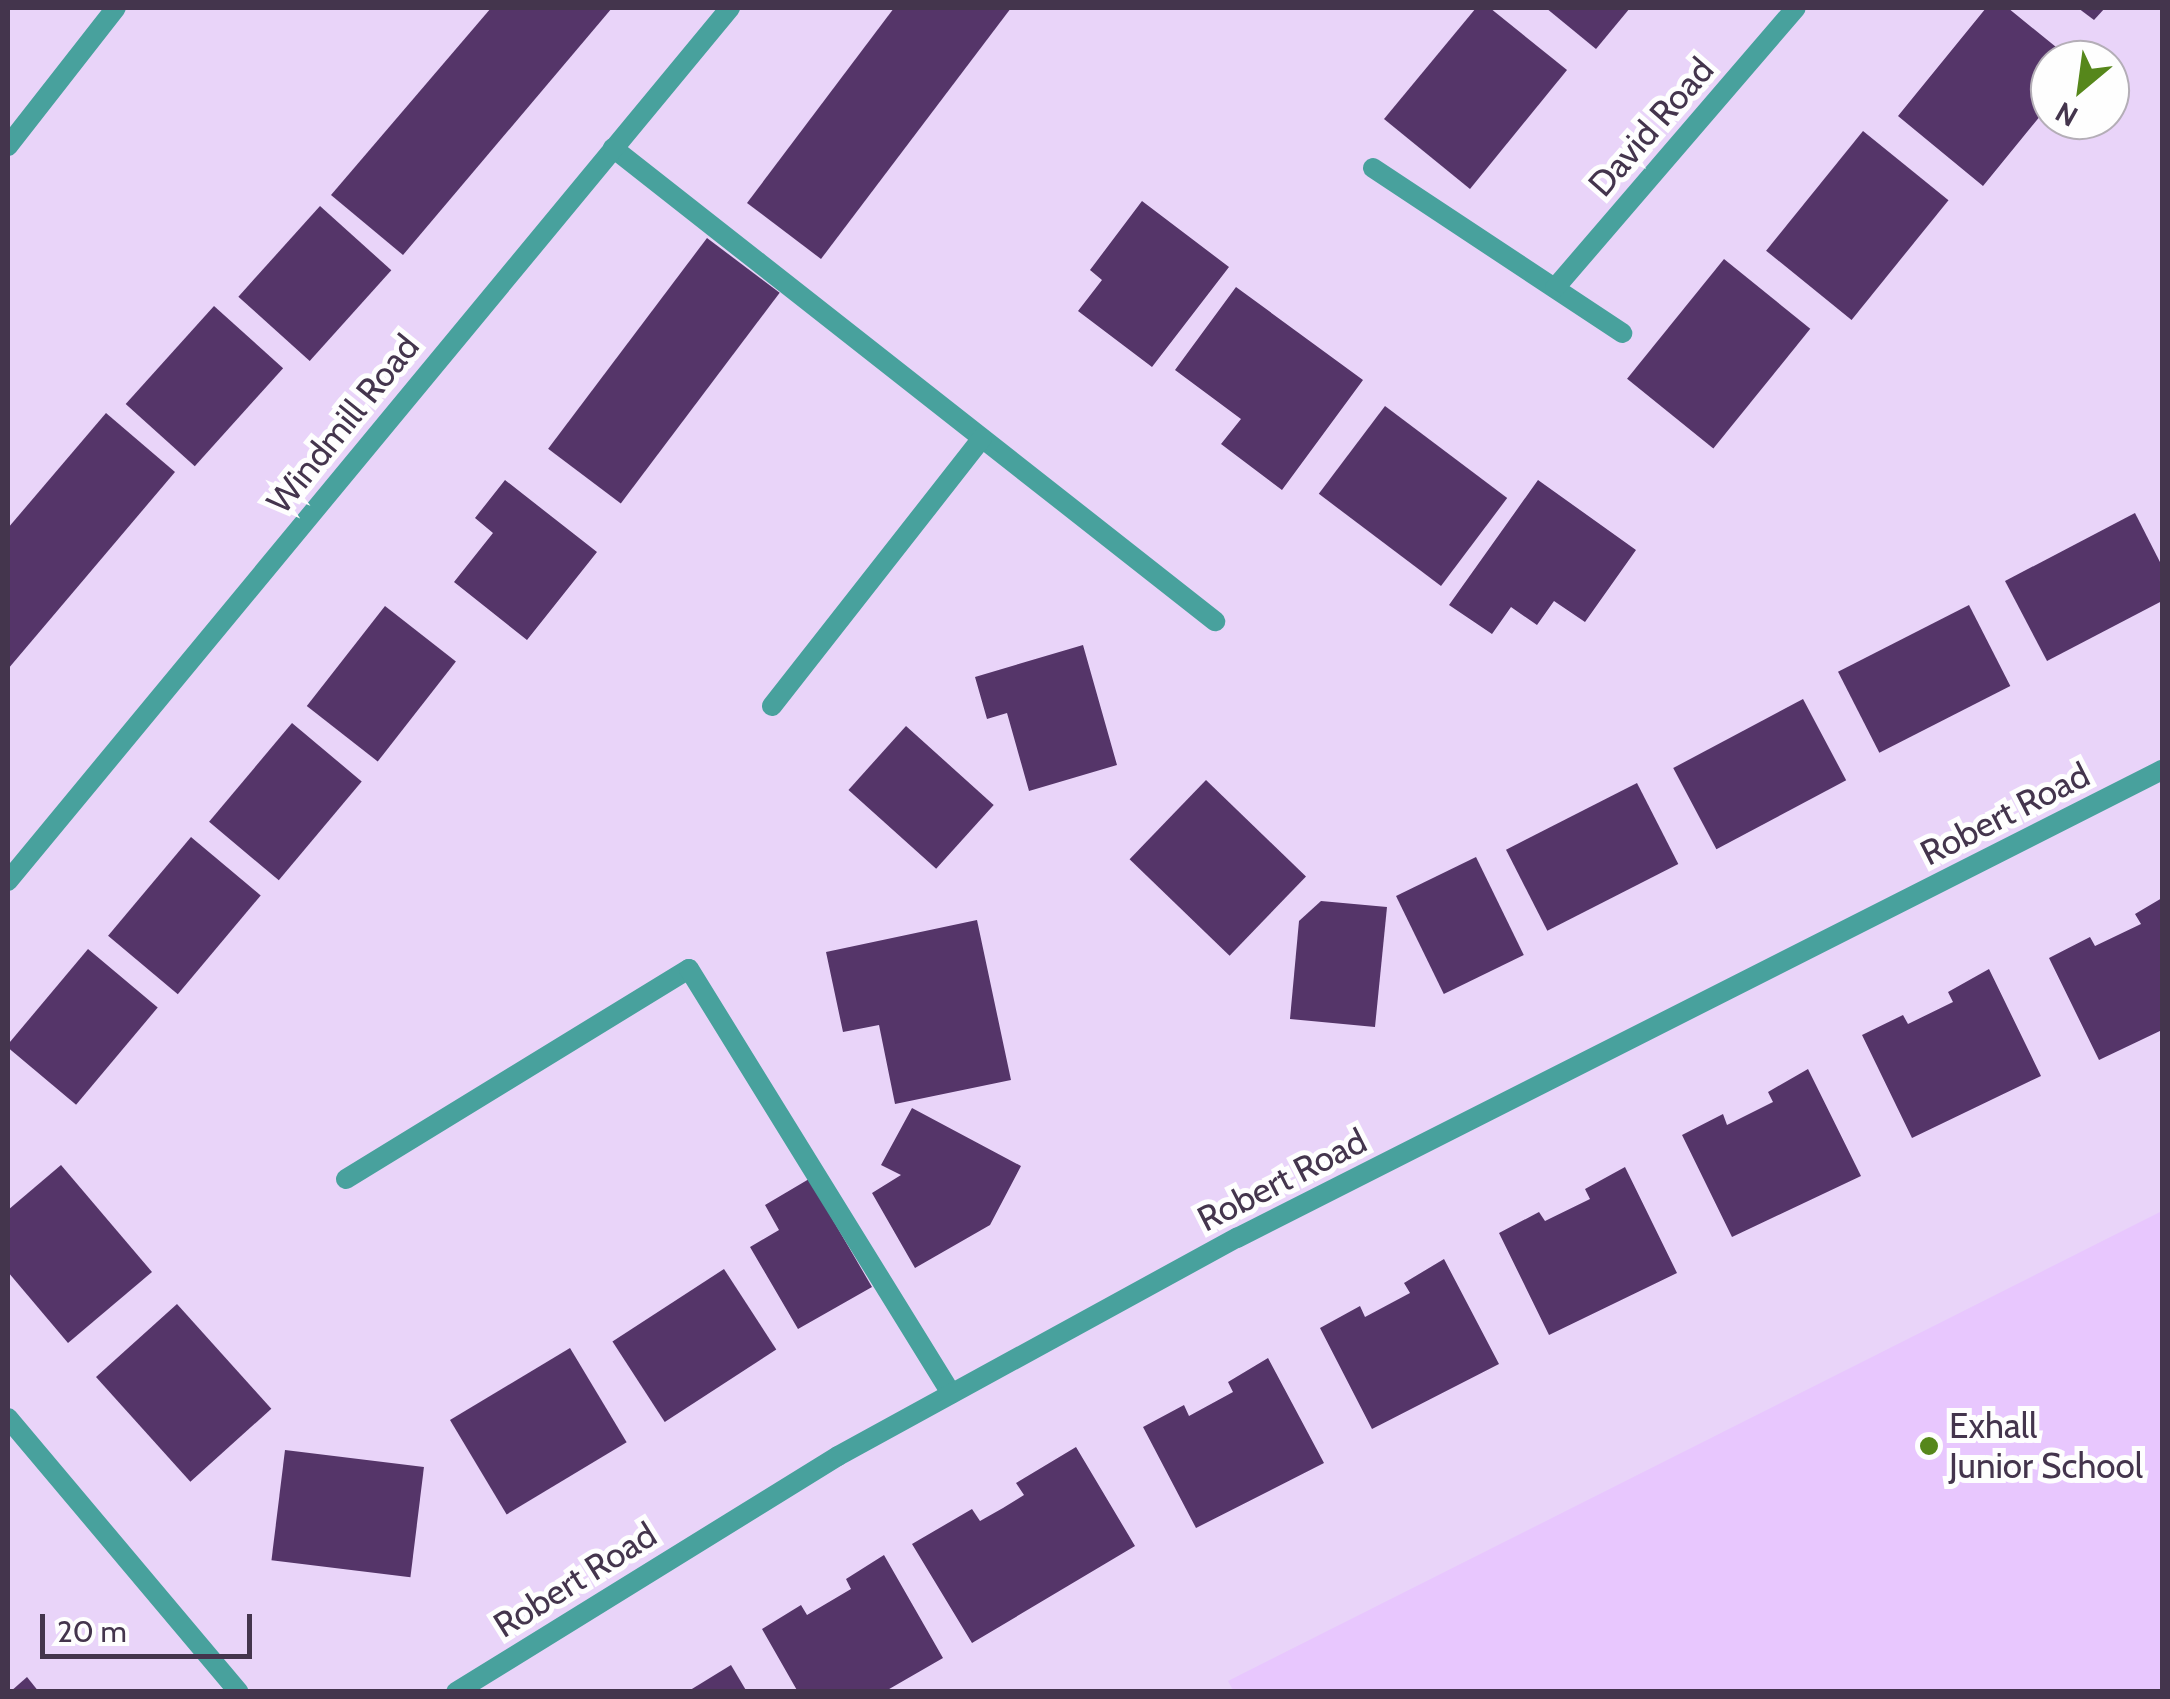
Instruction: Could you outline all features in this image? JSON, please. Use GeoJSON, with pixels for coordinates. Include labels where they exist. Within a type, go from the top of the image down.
{"type":"FeatureCollection","features":[{"type":"Feature","properties":{"kind":"street"},"geometry":{"type":"LineString","coordinates":[[8,146],[116,8]]}},
{"type":"Feature","properties":{"kind":"street","name":"Windmill Road"},"geometry":{"type":"LineString","coordinates":[[8,881],[730,8]]}},
{"type":"Feature","properties":{"kind":"street","name":"David Road"},"geometry":{"type":"LineString","coordinates":[[1556,288],[1796,8]]}},
{"type":"Feature","properties":{"kind":"street"},"geometry":{"type":"LineString","coordinates":[[613,148],[1215,621]]}},
{"type":"Feature","properties":{"kind":"street"},"geometry":{"type":"LineString","coordinates":[[1374,168],[1622,333]]}},
{"type":"Feature","properties":{"kind":"street"},"geometry":{"type":"LineString","coordinates":[[772,706],[982,438]]}},
{"type":"Feature","properties":{"kind":"street","name":"Robert Road"},"geometry":{"type":"LineString","coordinates":[[456,1692],[838,1456],[1238,1238],[2162,770]]}},
{"type":"Feature","properties":{"kind":"street"},"geometry":{"type":"LineString","coordinates":[[346,1179],[689,969],[952,1394]]}},
{"type":"Feature","properties":{"kind":"street"},"geometry":{"type":"LineString","coordinates":[[8,1418],[240,1692]]}},
{"type":"Feature","properties":{"kind":"shaded area","name":"Exhall Junior School"},"geometry":{"type":"Polygon","coordinates":[[[2162,1211],[2162,1691],[1234,1692],[1228,1681],[2162,1211]]]}},
{"type":"Feature","properties":{"kind":"building"},"geometry":{"type":"Polygon","coordinates":[[[491,8],[612,8],[403,255],[331,195],[491,8]]]}},
{"type":"Feature","properties":{"kind":"building"},"geometry":{"type":"Polygon","coordinates":[[[894,8],[1011,8],[821,259],[747,203],[894,8]]]}},
{"type":"Feature","properties":{"kind":"building"},"geometry":{"type":"Polygon","coordinates":[[[1476,8],[1490,8],[1567,70],[1470,189],[1384,119],[1476,8]]]}},
{"type":"Feature","properties":{"kind":"building"},"geometry":{"type":"Polygon","coordinates":[[[1546,8],[1630,8],[1596,49],[1546,8]]]}},
{"type":"Feature","properties":{"kind":"building"},"geometry":{"type":"Polygon","coordinates":[[[1986,8],[2008,8],[2047,40],[2030,40],[2030,128],[1983,186],[1898,116],[1986,8]]]}},
{"type":"Feature","properties":{"kind":"building"},"geometry":{"type":"Polygon","coordinates":[[[2078,8],[2105,8],[2094,20],[2078,8]]]}},
{"type":"Feature","properties":{"kind":"building"},"geometry":{"type":"Polygon","coordinates":[[[1863,131],[1948,200],[1852,320],[1766,251],[1863,131]]]}},
{"type":"Feature","properties":{"kind":"building"},"geometry":{"type":"Polygon","coordinates":[[[1142,201],[1229,267],[1152,367],[1078,311],[1102,280],[1090,270],[1142,201]]]}},
{"type":"Feature","properties":{"kind":"building"},"geometry":{"type":"Polygon","coordinates":[[[320,206],[391,270],[310,361],[238,297],[320,206]]]}},
{"type":"Feature","properties":{"kind":"building"},"geometry":{"type":"Polygon","coordinates":[[[707,238],[780,293],[621,504],[548,449],[707,238]]]}},
{"type":"Feature","properties":{"kind":"building"},"geometry":{"type":"Polygon","coordinates":[[[1724,259],[1810,329],[1713,449],[1627,379],[1724,259]]]}},
{"type":"Feature","properties":{"kind":"building"},"geometry":{"type":"Polygon","coordinates":[[[1236,287],[1363,380],[1282,490],[1221,444],[1241,419],[1175,370],[1236,287]]]}},
{"type":"Feature","properties":{"kind":"building"},"geometry":{"type":"Polygon","coordinates":[[[214,306],[283,368],[195,466],[126,404],[214,306]]]}},
{"type":"Feature","properties":{"kind":"building"},"geometry":{"type":"Polygon","coordinates":[[[1385,406],[1507,498],[1441,586],[1319,494],[1385,406]]]}},
{"type":"Feature","properties":{"kind":"building"},"geometry":{"type":"Polygon","coordinates":[[[106,413],[175,472],[8,669],[8,528],[106,413]]]}},
{"type":"Feature","properties":{"kind":"building"},"geometry":{"type":"Polygon","coordinates":[[[505,480],[597,552],[527,640],[454,582],[493,533],[475,518],[505,480]]]}},
{"type":"Feature","properties":{"kind":"building"},"geometry":{"type":"Polygon","coordinates":[[[1538,480],[1636,550],[1585,622],[1554,601],[1537,625],[1511,607],[1492,634],[1449,605],[1538,480]]]}},
{"type":"Feature","properties":{"kind":"building"},"geometry":{"type":"Polygon","coordinates":[[[2135,513],[2162,566],[2162,601],[2047,661],[2005,581],[2135,513]]]}},
{"type":"Feature","properties":{"kind":"building"},"geometry":{"type":"Polygon","coordinates":[[[1969,605],[2010,686],[1879,753],[1838,672],[1969,605]]]}},
{"type":"Feature","properties":{"kind":"building"},"geometry":{"type":"Polygon","coordinates":[[[385,606],[456,661],[378,761],[307,706],[385,606]]]}},
{"type":"Feature","properties":{"kind":"building"},"geometry":{"type":"Polygon","coordinates":[[[1083,645],[1117,765],[1029,791],[1007,713],[987,719],[975,677],[1083,645]]]}},
{"type":"Feature","properties":{"kind":"building"},"geometry":{"type":"Polygon","coordinates":[[[1803,699],[1846,780],[1716,849],[1673,768],[1803,699]]]}},
{"type":"Feature","properties":{"kind":"building"},"geometry":{"type":"Polygon","coordinates":[[[292,723],[362,781],[279,880],[209,822],[292,723]]]}},
{"type":"Feature","properties":{"kind":"building"},"geometry":{"type":"Polygon","coordinates":[[[906,726],[994,805],[936,869],[848,790],[906,726]]]}},
{"type":"Feature","properties":{"kind":"building"},"geometry":{"type":"Polygon","coordinates":[[[1206,780],[1306,877],[1230,956],[1130,859],[1206,780]]]}},
{"type":"Feature","properties":{"kind":"building"},"geometry":{"type":"Polygon","coordinates":[[[1637,783],[1678,864],[1547,931],[1506,850],[1637,783]]]}},
{"type":"Feature","properties":{"kind":"building"},"geometry":{"type":"Polygon","coordinates":[[[191,837],[261,895],[178,994],[108,936],[191,837]]]}},
{"type":"Feature","properties":{"kind":"building"},"geometry":{"type":"Polygon","coordinates":[[[1476,857],[1524,955],[1444,994],[1396,896],[1476,857]]]}},
{"type":"Feature","properties":{"kind":"building"},"geometry":{"type":"Polygon","coordinates":[[[2162,898],[2162,1030],[2099,1060],[2049,958],[2090,937],[2095,946],[2141,924],[2135,914],[2162,898]]]}},
{"type":"Feature","properties":{"kind":"building"},"geometry":{"type":"Polygon","coordinates":[[[1321,901],[1387,907],[1375,1027],[1290,1019],[1299,921],[1321,901]]]}},
{"type":"Feature","properties":{"kind":"building"},"geometry":{"type":"Polygon","coordinates":[[[977,920],[1011,1080],[895,1104],[879,1025],[843,1032],[826,952],[977,920]]]}},
{"type":"Feature","properties":{"kind":"building"},"geometry":{"type":"Polygon","coordinates":[[[88,949],[158,1007],[76,1105],[8,1044],[88,949]]]}},
{"type":"Feature","properties":{"kind":"building"},"geometry":{"type":"Polygon","coordinates":[[[1989,969],[2041,1076],[1912,1138],[1862,1035],[1903,1015],[1908,1024],[1953,1002],[1948,992],[1989,969]]]}},
{"type":"Feature","properties":{"kind":"building"},"geometry":{"type":"Polygon","coordinates":[[[1808,1069],[1861,1176],[1732,1237],[1682,1135],[1723,1114],[1727,1125],[1773,1102],[1768,1092],[1808,1069]]]}},
{"type":"Feature","properties":{"kind":"building"},"geometry":{"type":"Polygon","coordinates":[[[912,1108],[1021,1166],[990,1225],[915,1268],[872,1193],[901,1175],[881,1165],[912,1108]]]}},
{"type":"Feature","properties":{"kind":"building"},"geometry":{"type":"Polygon","coordinates":[[[61,1165],[152,1272],[68,1343],[8,1272],[8,1210],[61,1165]]]}},
{"type":"Feature","properties":{"kind":"building"},"geometry":{"type":"Polygon","coordinates":[[[1625,1167],[1677,1273],[1549,1335],[1499,1233],[1539,1212],[1545,1221],[1590,1199],[1585,1189],[1625,1167]]]}},
{"type":"Feature","properties":{"kind":"building"},"geometry":{"type":"Polygon","coordinates":[[[809,1179],[872,1287],[798,1329],[750,1247],[779,1230],[765,1205],[809,1179]]]}},
{"type":"Feature","properties":{"kind":"building"},"geometry":{"type":"Polygon","coordinates":[[[1444,1259],[1499,1364],[1372,1429],[1320,1328],[1360,1306],[1365,1317],[1410,1293],[1404,1283],[1444,1259]]]}},
{"type":"Feature","properties":{"kind":"building"},"geometry":{"type":"Polygon","coordinates":[[[724,1269],[776,1350],[665,1422],[612,1341],[724,1269]]]}},
{"type":"Feature","properties":{"kind":"building"},"geometry":{"type":"Polygon","coordinates":[[[177,1304],[271,1409],[190,1482],[96,1377],[177,1304]]]}},
{"type":"Feature","properties":{"kind":"building"},"geometry":{"type":"Polygon","coordinates":[[[570,1348],[627,1442],[507,1514],[450,1420],[570,1348]]]}},
{"type":"Feature","properties":{"kind":"building"},"geometry":{"type":"Polygon","coordinates":[[[1268,1358],[1324,1463],[1196,1528],[1143,1427],[1184,1405],[1189,1416],[1233,1392],[1228,1382],[1268,1358]]]}},
{"type":"Feature","properties":{"kind":"building"},"geometry":{"type":"Polygon","coordinates":[[[1076,1447],[1135,1546],[972,1643],[912,1544],[972,1509],[980,1521],[1003,1508],[1024,1495],[1016,1483],[1076,1447]]]}},
{"type":"Feature","properties":{"kind":"building"},"geometry":{"type":"Polygon","coordinates":[[[285,1450],[424,1467],[410,1577],[271,1560],[285,1450]]]}},
{"type":"Feature","properties":{"kind":"building"},"geometry":{"type":"Polygon","coordinates":[[[884,1555],[943,1658],[884,1692],[798,1692],[762,1629],[801,1605],[807,1615],[851,1589],[846,1579],[884,1555]]]}},
{"type":"Feature","properties":{"kind":"building"},"geometry":{"type":"Polygon","coordinates":[[[731,1665],[747,1692],[687,1692],[731,1665]]]}},
{"type":"Feature","properties":{"kind":"building"},"geometry":{"type":"Polygon","coordinates":[[[27,1677],[39,1692],[10,1692],[27,1677]]]}},
{"type":"Feature","properties":{"kind":"place","name":"Exhall Junior School"},"geometry":{"type":"Point","coordinates":[1929,1446]}}]}
